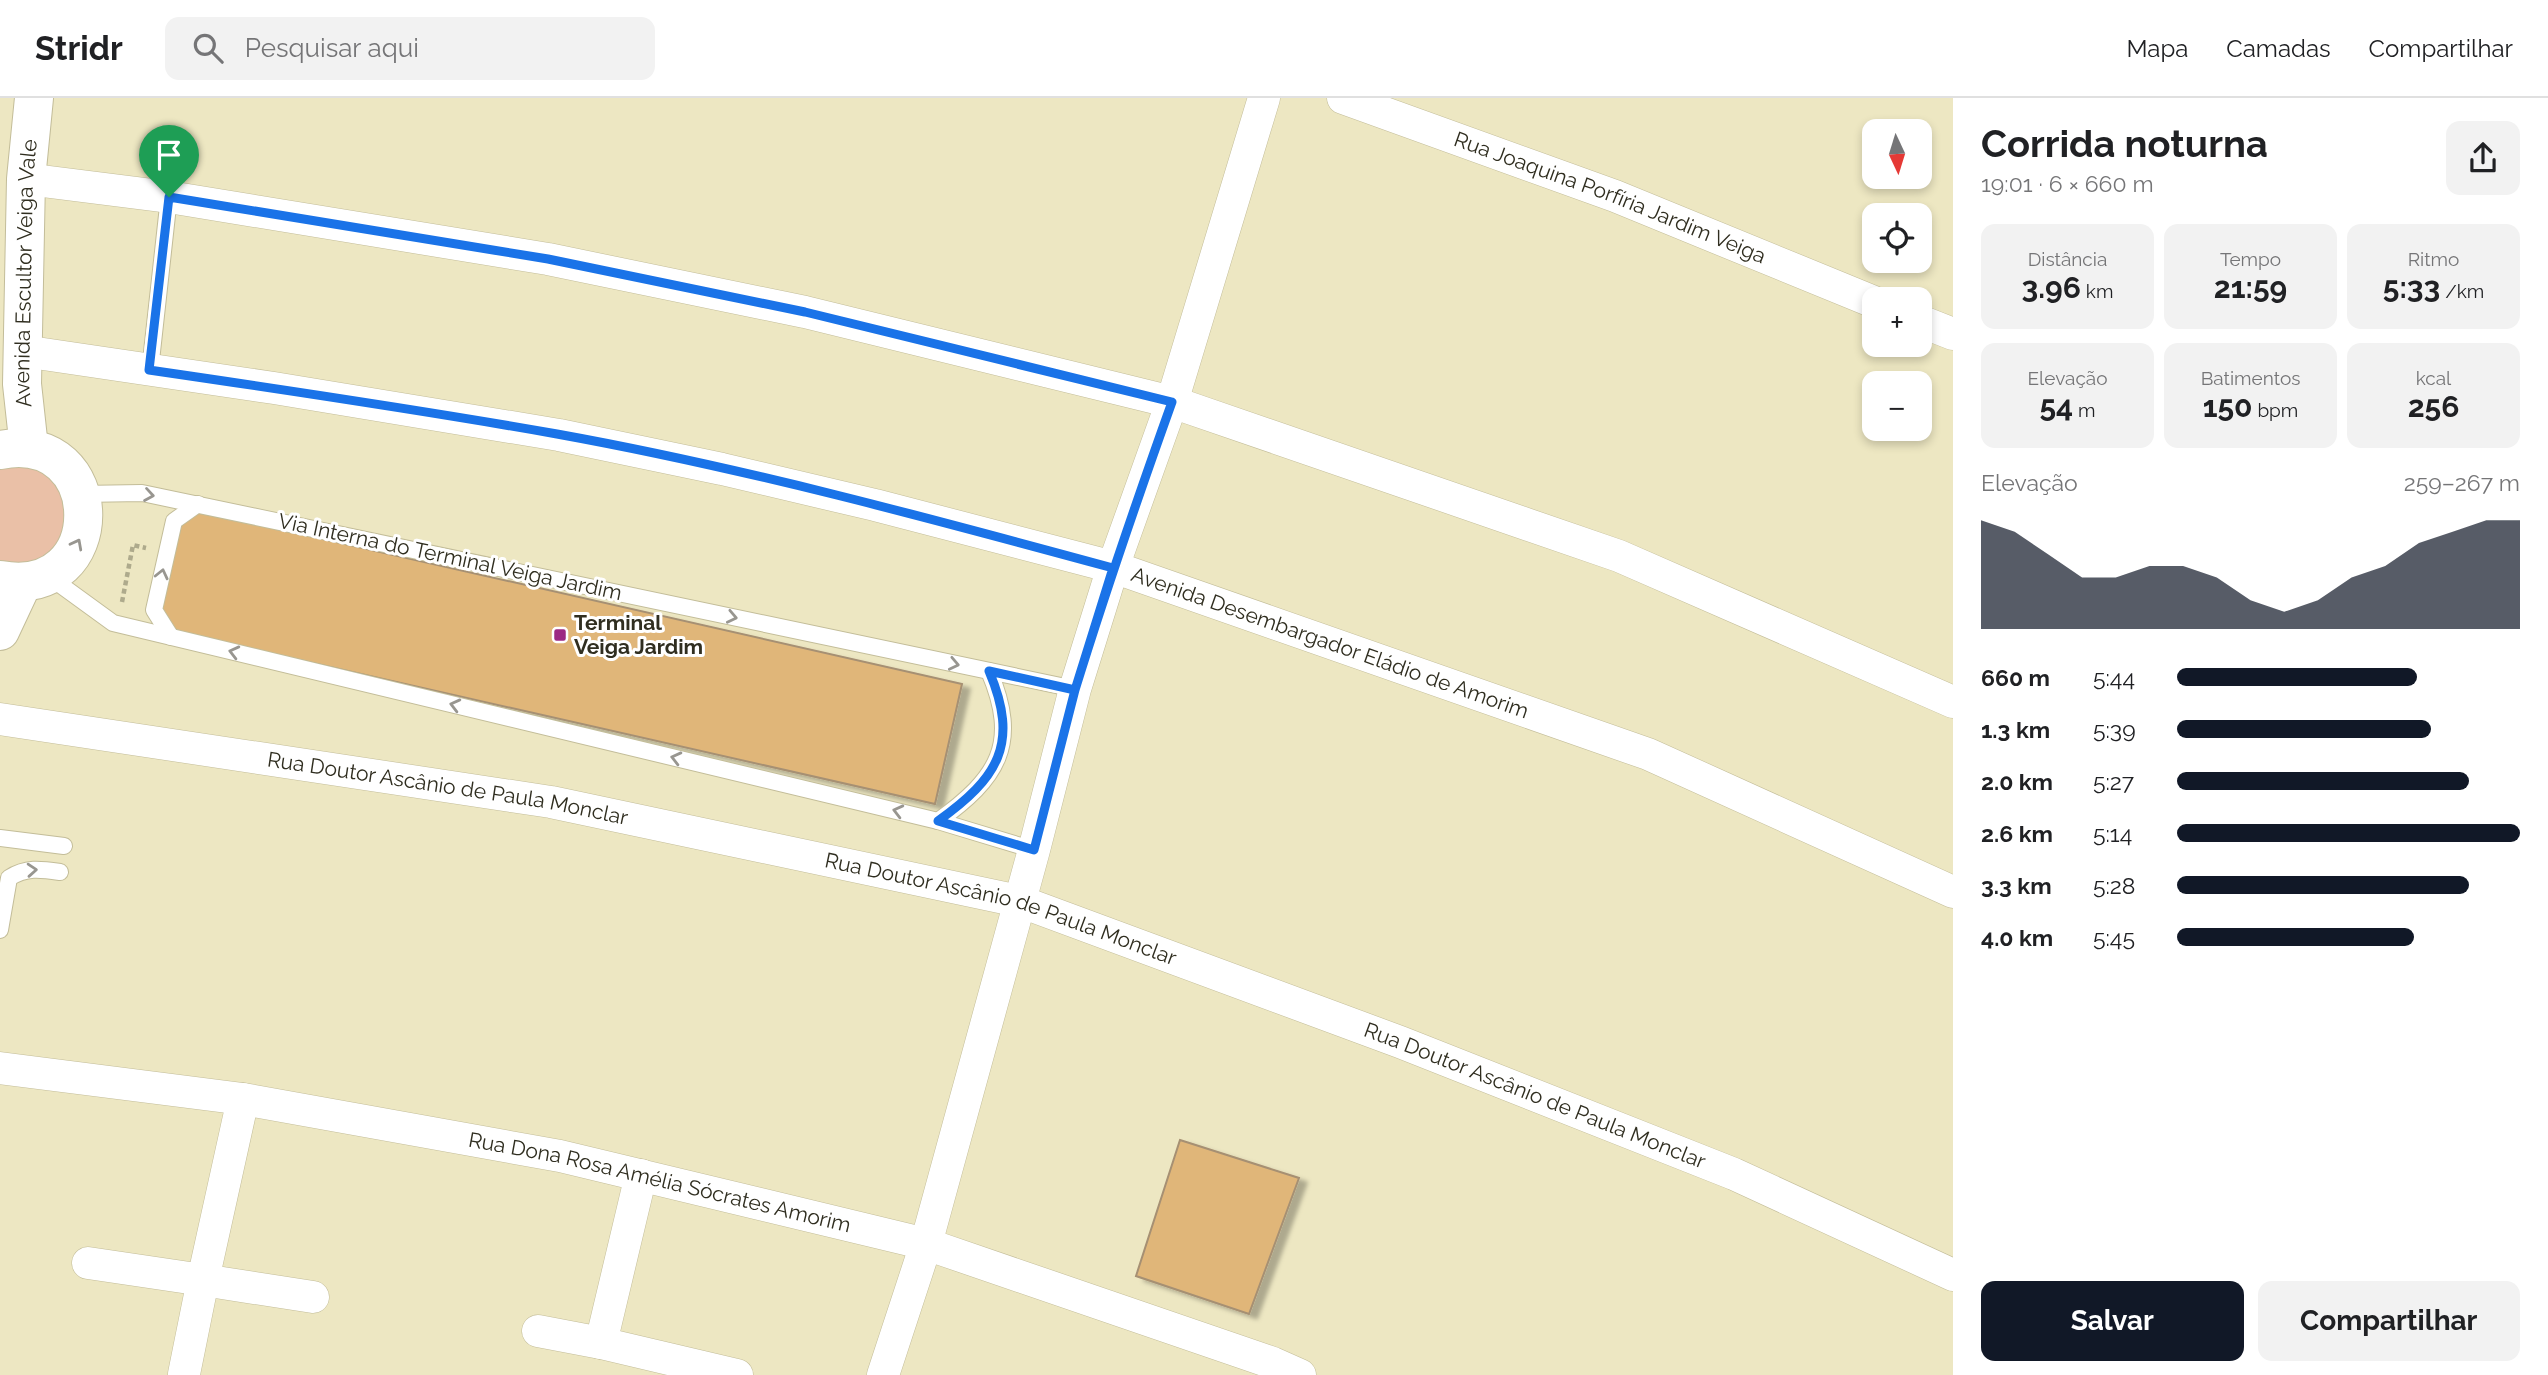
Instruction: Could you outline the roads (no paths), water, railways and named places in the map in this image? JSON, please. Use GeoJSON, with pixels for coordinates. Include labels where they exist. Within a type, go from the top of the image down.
{"type":"FeatureCollection","features":[{"type":"Feature","properties":{"kind":"main road","name":"Avenida Escultor Veiga Vale"},"geometry":{"type":"LineString","coordinates":[[15,449],[22,384],[26,178],[34,98]]}},
{"type":"Feature","properties":{"kind":"main road"},"geometry":{"type":"LineString","coordinates":[[0,631],[24,579],[63,564],[76,549],[83,532],[85,513],[74,477],[61,464],[47,454],[15,449]]}},
{"type":"Feature","properties":{"kind":"street"},"geometry":{"type":"LineString","coordinates":[[883,1375],[926,1244],[1075,690],[1113,568],[1172,402],[1264,98]]}},
{"type":"Feature","properties":{"kind":"street","name":"Rua Joaquina Porfíria Jardim Veiga"},"geometry":{"type":"LineString","coordinates":[[1343,98],[1615,196],[1862,297]]}},
{"type":"Feature","properties":{"kind":"street"},"geometry":{"type":"LineString","coordinates":[[26,178],[169,197],[548,259],[805,312],[1172,402],[1619,556],[1953,702]]}},
{"type":"Feature","properties":{"kind":"street"},"geometry":{"type":"LineString","coordinates":[[1932,326],[1953,334]]}},
{"type":"Feature","properties":{"kind":"street","name":"Avenida Desembargador Eládio de Amorim"},"geometry":{"type":"LineString","coordinates":[[23,351],[274,388],[559,435],[722,468],[1113,568],[1648,754],[1953,892]]}},
{"type":"Feature","properties":{"kind":"street","name":"Rua Doutor Ascânio de Paula Monclar"},"geometry":{"type":"LineString","coordinates":[[0,719],[551,802],[1019,901],[1387,1038],[1734,1174],[1953,1275]]}},
{"type":"Feature","properties":{"kind":"street","name":"Rua Dona Rosa Amélia Sócrates Amorim"},"geometry":{"type":"LineString","coordinates":[[0,1068],[243,1099],[560,1156],[641,1175],[926,1244],[1273,1363],[1300,1375]]}},
{"type":"Feature","properties":{"kind":"street"},"geometry":{"type":"LineString","coordinates":[[184,1374],[243,1099]]}},
{"type":"Feature","properties":{"kind":"street"},"geometry":{"type":"LineString","coordinates":[[601,1343],[641,1175]]}},
{"type":"Feature","properties":{"kind":"street"},"geometry":{"type":"LineString","coordinates":[[88,1263],[313,1297]]}},
{"type":"Feature","properties":{"kind":"street"},"geometry":{"type":"LineString","coordinates":[[538,1331],[737,1375]]}},
{"type":"Feature","properties":{"kind":"lane"},"geometry":{"type":"LineString","coordinates":[[149,370],[169,197]]}},
{"type":"Feature","properties":{"kind":"lane","name":"Via Interna do Terminal Veiga Jardim"},"geometry":{"type":"LineString","coordinates":[[81,494],[142,493],[198,504],[1075,690]]}},
{"type":"Feature","properties":{"kind":"lane"},"geometry":{"type":"LineString","coordinates":[[171,636],[154,610],[174,521],[198,504]]}},
{"type":"Feature","properties":{"kind":"lane"},"geometry":{"type":"LineString","coordinates":[[24,579],[113,623],[938,821],[1034,850]]}},
{"type":"Feature","properties":{"kind":"lane"},"geometry":{"type":"LineString","coordinates":[[938,821],[978,789],[990,775],[999,754],[1003,728],[1000,697],[989,671]]}},
{"type":"Feature","properties":{"kind":"lane"},"geometry":{"type":"LineString","coordinates":[[0,838],[64,846]]}},
{"type":"Feature","properties":{"kind":"lane"},"geometry":{"type":"LineString","coordinates":[[0,930],[9,878],[22,870],[60,872]]}},
{"type":"Feature","properties":{"kind":"place","name":"Terminal Veiga Jardim"},"geometry":{"type":"Point","coordinates":[560,635]}}]}
